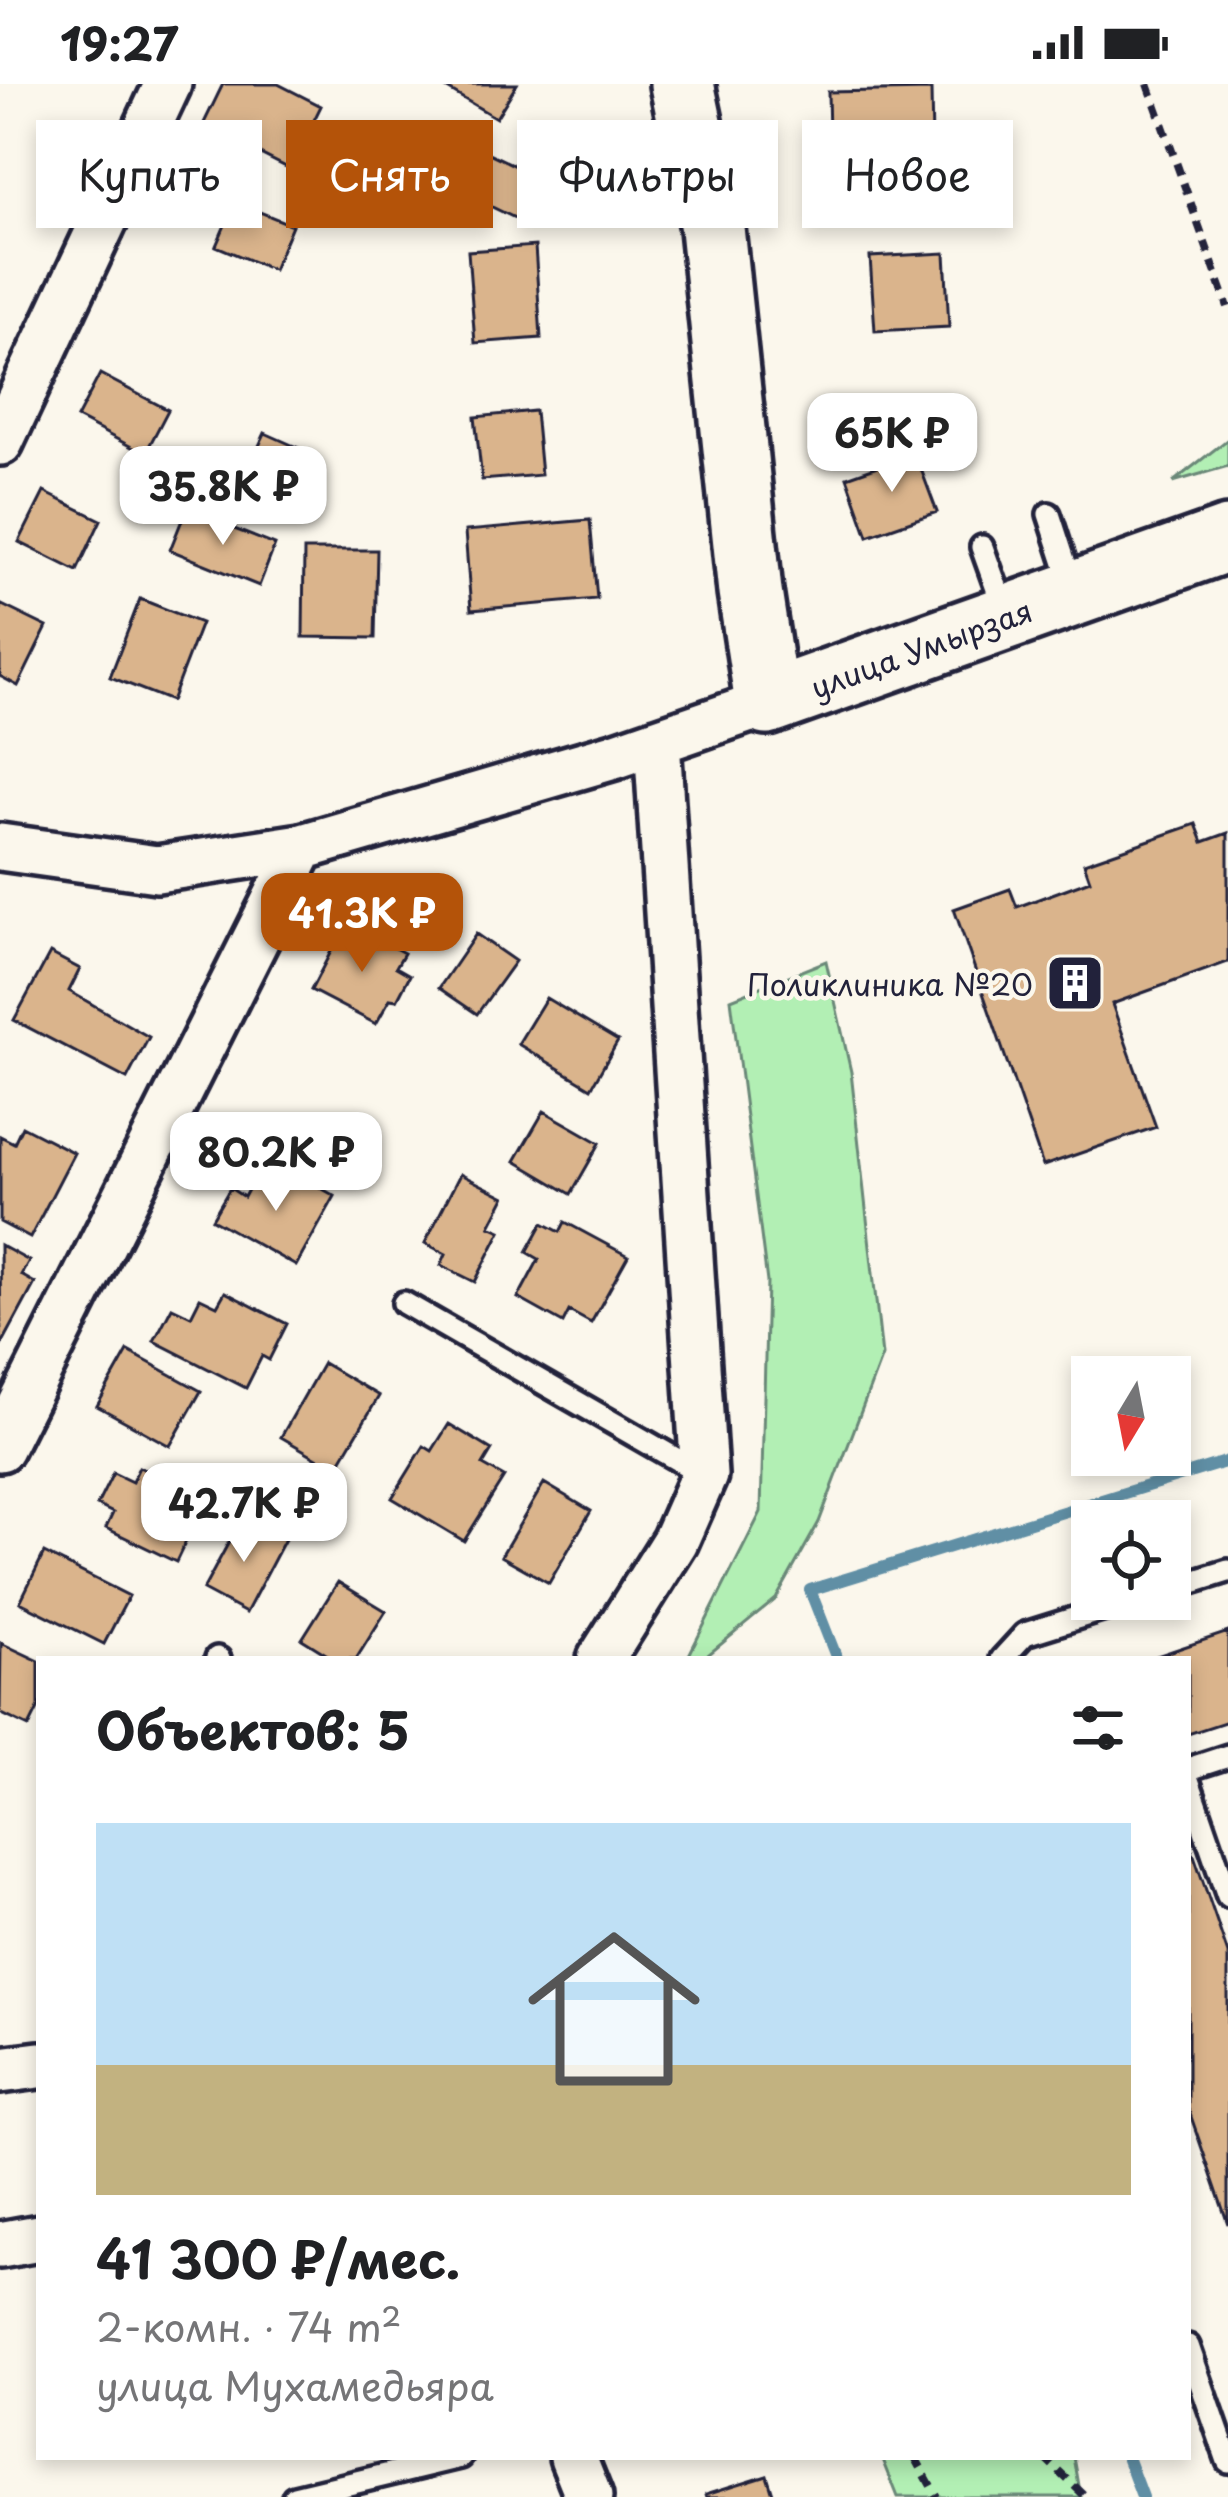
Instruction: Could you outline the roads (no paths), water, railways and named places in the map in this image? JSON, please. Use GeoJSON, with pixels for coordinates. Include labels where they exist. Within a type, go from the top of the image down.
{"type":"FeatureCollection","features":[{"type":"Feature","properties":{"kind":"street"},"geometry":{"type":"LineString","coordinates":[[0,442],[168,84]]}},
{"type":"Feature","properties":{"kind":"street"},"geometry":{"type":"LineString","coordinates":[[682,84],[712,227],[750,592],[767,703]]}},
{"type":"Feature","properties":{"kind":"street","name":"улица Умырзая"},"geometry":{"type":"LineString","coordinates":[[0,847],[157,869],[302,848],[614,756],[1228,539]]}},
{"type":"Feature","properties":{"kind":"street"},"geometry":{"type":"LineString","coordinates":[[603,1656],[675,1541],[704,1475],[657,741]]}},
{"type":"Feature","properties":{"kind":"street"},"geometry":{"type":"LineString","coordinates":[[0,1448],[302,848]]}},
{"type":"Feature","properties":{"kind":"street"},"geometry":{"type":"LineString","coordinates":[[0,2070],[36,2065]]}},
{"type":"Feature","properties":{"kind":"street"},"geometry":{"type":"LineString","coordinates":[[0,2245],[36,2239]]}},
{"type":"Feature","properties":{"kind":"street"},"geometry":{"type":"LineString","coordinates":[[574,2460],[590,2497]]}},
{"type":"Feature","properties":{"kind":"lane"},"geometry":{"type":"LineString","coordinates":[[1049,514],[1075,592]]}},
{"type":"Feature","properties":{"kind":"lane"},"geometry":{"type":"LineString","coordinates":[[982,547],[1007,616]]}},
{"type":"Feature","properties":{"kind":"lane"},"geometry":{"type":"LineString","coordinates":[[404,1303],[704,1475]]}},
{"type":"Feature","properties":{"kind":"lane"},"geometry":{"type":"LineString","coordinates":[[1191,1582],[1228,1571]]}},
{"type":"Feature","properties":{"kind":"lane"},"geometry":{"type":"LineString","coordinates":[[1005,1656],[1024,1634],[1071,1619]]}},
{"type":"Feature","properties":{"kind":"lane"},"geometry":{"type":"LineString","coordinates":[[1191,1768],[1228,1756]]}},
{"type":"Feature","properties":{"kind":"lane"},"geometry":{"type":"LineString","coordinates":[[1191,1789],[1228,1896]]}},
{"type":"Feature","properties":{"kind":"lane"},"geometry":{"type":"LineString","coordinates":[[1191,2351],[1218,2397],[1228,2461]]}},
{"type":"Feature","properties":{"kind":"lane"},"geometry":{"type":"LineString","coordinates":[[294,2497],[448,2460]]}},
{"type":"Feature","properties":{"kind":"waterway"},"geometry":{"type":"LineString","coordinates":[[836,1656],[810,1590],[1228,1461]]}},
{"type":"Feature","properties":{"kind":"waterway"},"geometry":{"type":"LineString","coordinates":[[1128,2460],[1142,2497]]}},
{"type":"Feature","properties":{"kind":"place","name":"Поликлиника №20"},"geometry":{"type":"Point","coordinates":[1075,983]}}]}
